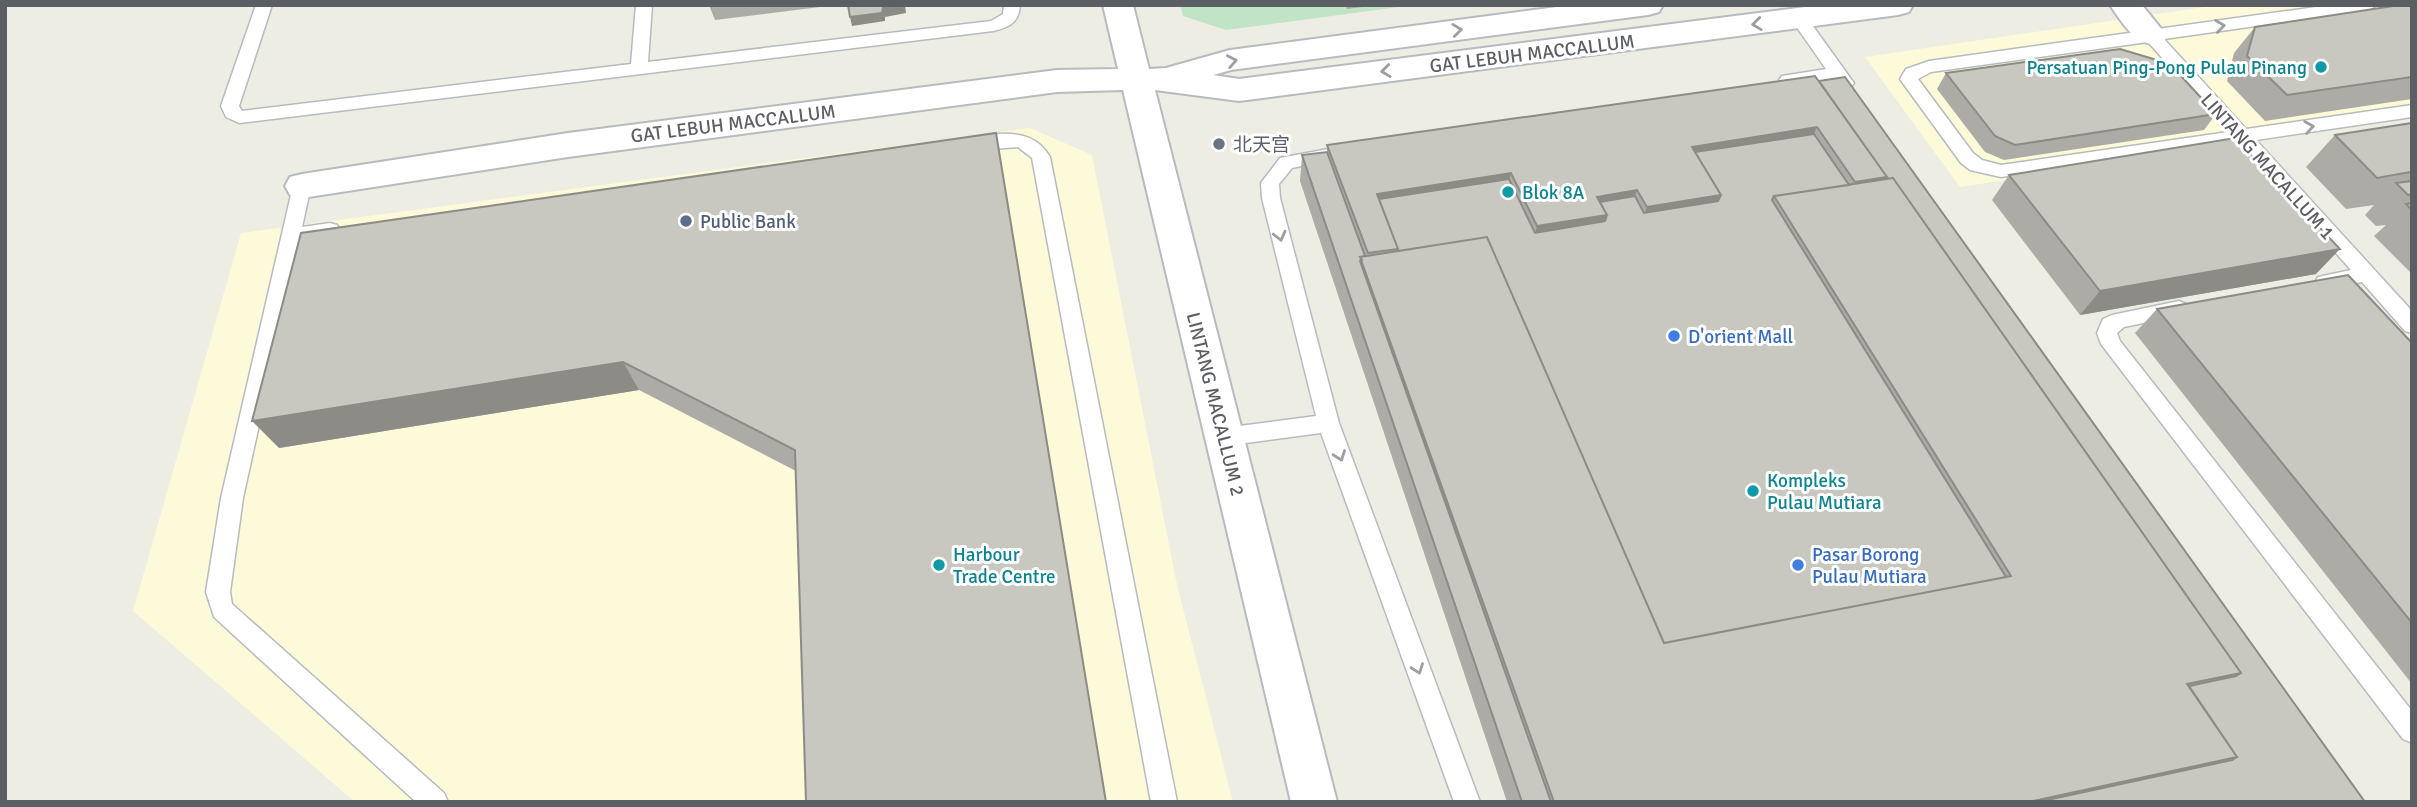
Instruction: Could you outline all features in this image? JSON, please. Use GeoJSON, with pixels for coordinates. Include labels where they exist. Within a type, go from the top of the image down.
{"type":"FeatureCollection","features":[{"type":"Feature","properties":{"kind":"street","name":"LINTANG MACALLUM 2"},"geometry":{"type":"LineString","coordinates":[[1118,5],[1151,79],[1224,437],[1314,802]]}},
{"type":"Feature","properties":{"kind":"street","name":"GAT LEBUH MACCALLUM"},"geometry":{"type":"LineString","coordinates":[[1151,79],[1230,60],[1648,5]]}},
{"type":"Feature","properties":{"kind":"street","name":"GAT LEBUH MACCALLUM"},"geometry":{"type":"LineString","coordinates":[[302,186],[568,145],[1056,82],[1151,79],[1239,90],[1898,5]]}},
{"type":"Feature","properties":{"kind":"street","name":"LINTANG MACALLUM 1"},"geometry":{"type":"LineString","coordinates":[[2125,5],[2152,36]]}},
{"type":"Feature","properties":{"kind":"lane"},"geometry":{"type":"LineString","coordinates":[[264,5],[230,106],[232,113],[239,117],[993,26],[1011,16],[1012,5]]}},
{"type":"Feature","properties":{"kind":"lane"},"geometry":{"type":"LineString","coordinates":[[639,69],[644,5]]}},
{"type":"Feature","properties":{"kind":"lane"},"geometry":{"type":"LineString","coordinates":[[2369,5],[1929,67],[1912,73],[1909,79],[1967,158],[1988,170],[2001,171],[2412,111]]}},
{"type":"Feature","properties":{"kind":"lane"},"geometry":{"type":"LineString","coordinates":[[1798,19],[1853,95]]}},
{"type":"Feature","properties":{"kind":"lane","name":"LINTANG MACALLUM 1"},"geometry":{"type":"LineString","coordinates":[[2152,36],[2412,325]]}},
{"type":"Feature","properties":{"kind":"lane"},"geometry":{"type":"LineString","coordinates":[[1770,83],[1837,72]]}},
{"type":"Feature","properties":{"kind":"lane"},"geometry":{"type":"LineString","coordinates":[[953,148],[1020,140],[1038,149],[1041,157],[1164,802]]}},
{"type":"Feature","properties":{"kind":"lane"},"geometry":{"type":"LineString","coordinates":[[1351,151],[1286,163],[1270,183],[1271,198],[1328,423],[1467,802]]}},
{"type":"Feature","properties":{"kind":"lane"},"geometry":{"type":"LineString","coordinates":[[302,186],[232,498],[218,583],[219,602],[229,616],[435,802]]}},
{"type":"Feature","properties":{"kind":"lane"},"geometry":{"type":"LineString","coordinates":[[290,236],[345,228]]}},
{"type":"Feature","properties":{"kind":"lane"},"geometry":{"type":"LineString","coordinates":[[2311,284],[2366,274]]}},
{"type":"Feature","properties":{"kind":"lane"},"geometry":{"type":"LineString","coordinates":[[2201,305],[2119,320],[2110,325],[2107,333],[2111,344],[2412,731]]}},
{"type":"Feature","properties":{"kind":"lane"},"geometry":{"type":"LineString","coordinates":[[1224,437],[1328,423]]}},
{"type":"Feature","properties":{"kind":"shaded area"},"geometry":{"type":"Polygon","coordinates":[[[2218,5],[2412,5],[2412,118],[1960,187],[1865,57],[2218,5]]]}},
{"type":"Feature","properties":{"kind":"shaded area"},"geometry":{"type":"Polygon","coordinates":[[[1030,128],[1092,155],[1177,585],[1233,802],[355,802],[133,611],[241,233],[1030,128]]]}},
{"type":"Feature","properties":{"kind":"green space"},"geometry":{"type":"Polygon","coordinates":[[[1180,5],[1414,5],[1226,30],[1183,16],[1180,5]]]}},
{"type":"Feature","properties":{"kind":"building"},"geometry":{"type":"Polygon","coordinates":[[[848,5],[901,5],[883,8],[882,13],[850,17],[848,5]]]}},
{"type":"Feature","properties":{"kind":"building"},"geometry":{"type":"Polygon","coordinates":[[[2412,5],[2412,77],[2287,95],[2247,56],[2255,27],[2412,5]]]}},
{"type":"Feature","properties":{"kind":"building"},"geometry":{"type":"Polygon","coordinates":[[[2120,49],[2170,64],[2216,114],[2015,145],[1995,136],[1946,73],[2120,49]]]}},
{"type":"Feature","properties":{"kind":"building"},"geometry":{"type":"Polygon","coordinates":[[[1815,76],[1887,177],[1855,182],[1817,127],[1692,147],[1721,195],[1647,207],[1637,190],[1597,197],[1607,215],[1537,226],[1511,173],[1377,194],[1398,249],[1368,253],[1327,145],[1815,76]]]}},
{"type":"Feature","properties":{"kind":"building"},"geometry":{"type":"Polygon","coordinates":[[[1845,77],[2365,802],[2038,802],[2237,757],[2189,686],[2241,673],[1893,178],[1886,179],[1819,81],[1845,77]]]}},
{"type":"Feature","properties":{"kind":"building"},"geometry":{"type":"Polygon","coordinates":[[[2412,123],[2412,174],[2410,172],[2377,178],[2335,135],[2412,123]]]}},
{"type":"Feature","properties":{"kind":"building","name":"Harbour Trade Centre"},"geometry":{"type":"Polygon","coordinates":[[[996,133],[1106,802],[806,802],[795,450],[623,362],[252,421],[301,233],[996,133]]]}},
{"type":"Feature","properties":{"kind":"building"},"geometry":{"type":"Polygon","coordinates":[[[1814,134],[1849,185],[1774,196],[1772,200],[2006,577],[1664,643],[1487,237],[1398,251],[1379,199],[1509,179],[1535,233],[1605,221],[1607,215],[1600,202],[1635,196],[1644,213],[1718,201],[1721,195],[1695,152],[1814,134]]]}},
{"type":"Feature","properties":{"kind":"building"},"geometry":{"type":"Polygon","coordinates":[[[2235,138],[2340,249],[2100,291],[2009,175],[2235,138]]]}},
{"type":"Feature","properties":{"kind":"building"},"geometry":{"type":"Polygon","coordinates":[[[1327,152],[1365,256],[1360,257],[1360,261],[1551,802],[1522,802],[1302,155],[1327,152]]]}},
{"type":"Feature","properties":{"kind":"building"},"geometry":{"type":"Polygon","coordinates":[[[1893,178],[2241,673],[2187,684],[2237,757],[2029,802],[1554,802],[1360,257],[1487,237],[1664,643],[2011,576],[1774,196],[1893,178]]]}},
{"type":"Feature","properties":{"kind":"building"},"geometry":{"type":"Polygon","coordinates":[[[2412,181],[2412,194],[2408,195],[2396,183],[2412,181]]]}},
{"type":"Feature","properties":{"kind":"building"},"geometry":{"type":"Polygon","coordinates":[[[2348,275],[2412,343],[2412,623],[2157,309],[2348,275]]]}},
{"type":"Feature","properties":{"kind":"place","name":"Persatuan Ping-Pong Pulau Pinang"},"geometry":{"type":"Point","coordinates":[2321,67]}},
{"type":"Feature","properties":{"kind":"place","name":"北天宫"},"geometry":{"type":"Point","coordinates":[1219,144]}},
{"type":"Feature","properties":{"kind":"place","name":"Blok 8A"},"geometry":{"type":"Point","coordinates":[1508,192]}},
{"type":"Feature","properties":{"kind":"place","name":"Public Bank"},"geometry":{"type":"Point","coordinates":[686,221]}},
{"type":"Feature","properties":{"kind":"place","name":"D'orient Mall"},"geometry":{"type":"Point","coordinates":[1674,336]}},
{"type":"Feature","properties":{"kind":"place","name":"Kompleks Pulau Mutiara"},"geometry":{"type":"Point","coordinates":[1753,491]}},
{"type":"Feature","properties":{"kind":"place","name":"Harbour Trade Centre"},"geometry":{"type":"Point","coordinates":[939,565]}},
{"type":"Feature","properties":{"kind":"place","name":"Pasar Borong Pulau Mutiara"},"geometry":{"type":"Point","coordinates":[1798,565]}}]}
